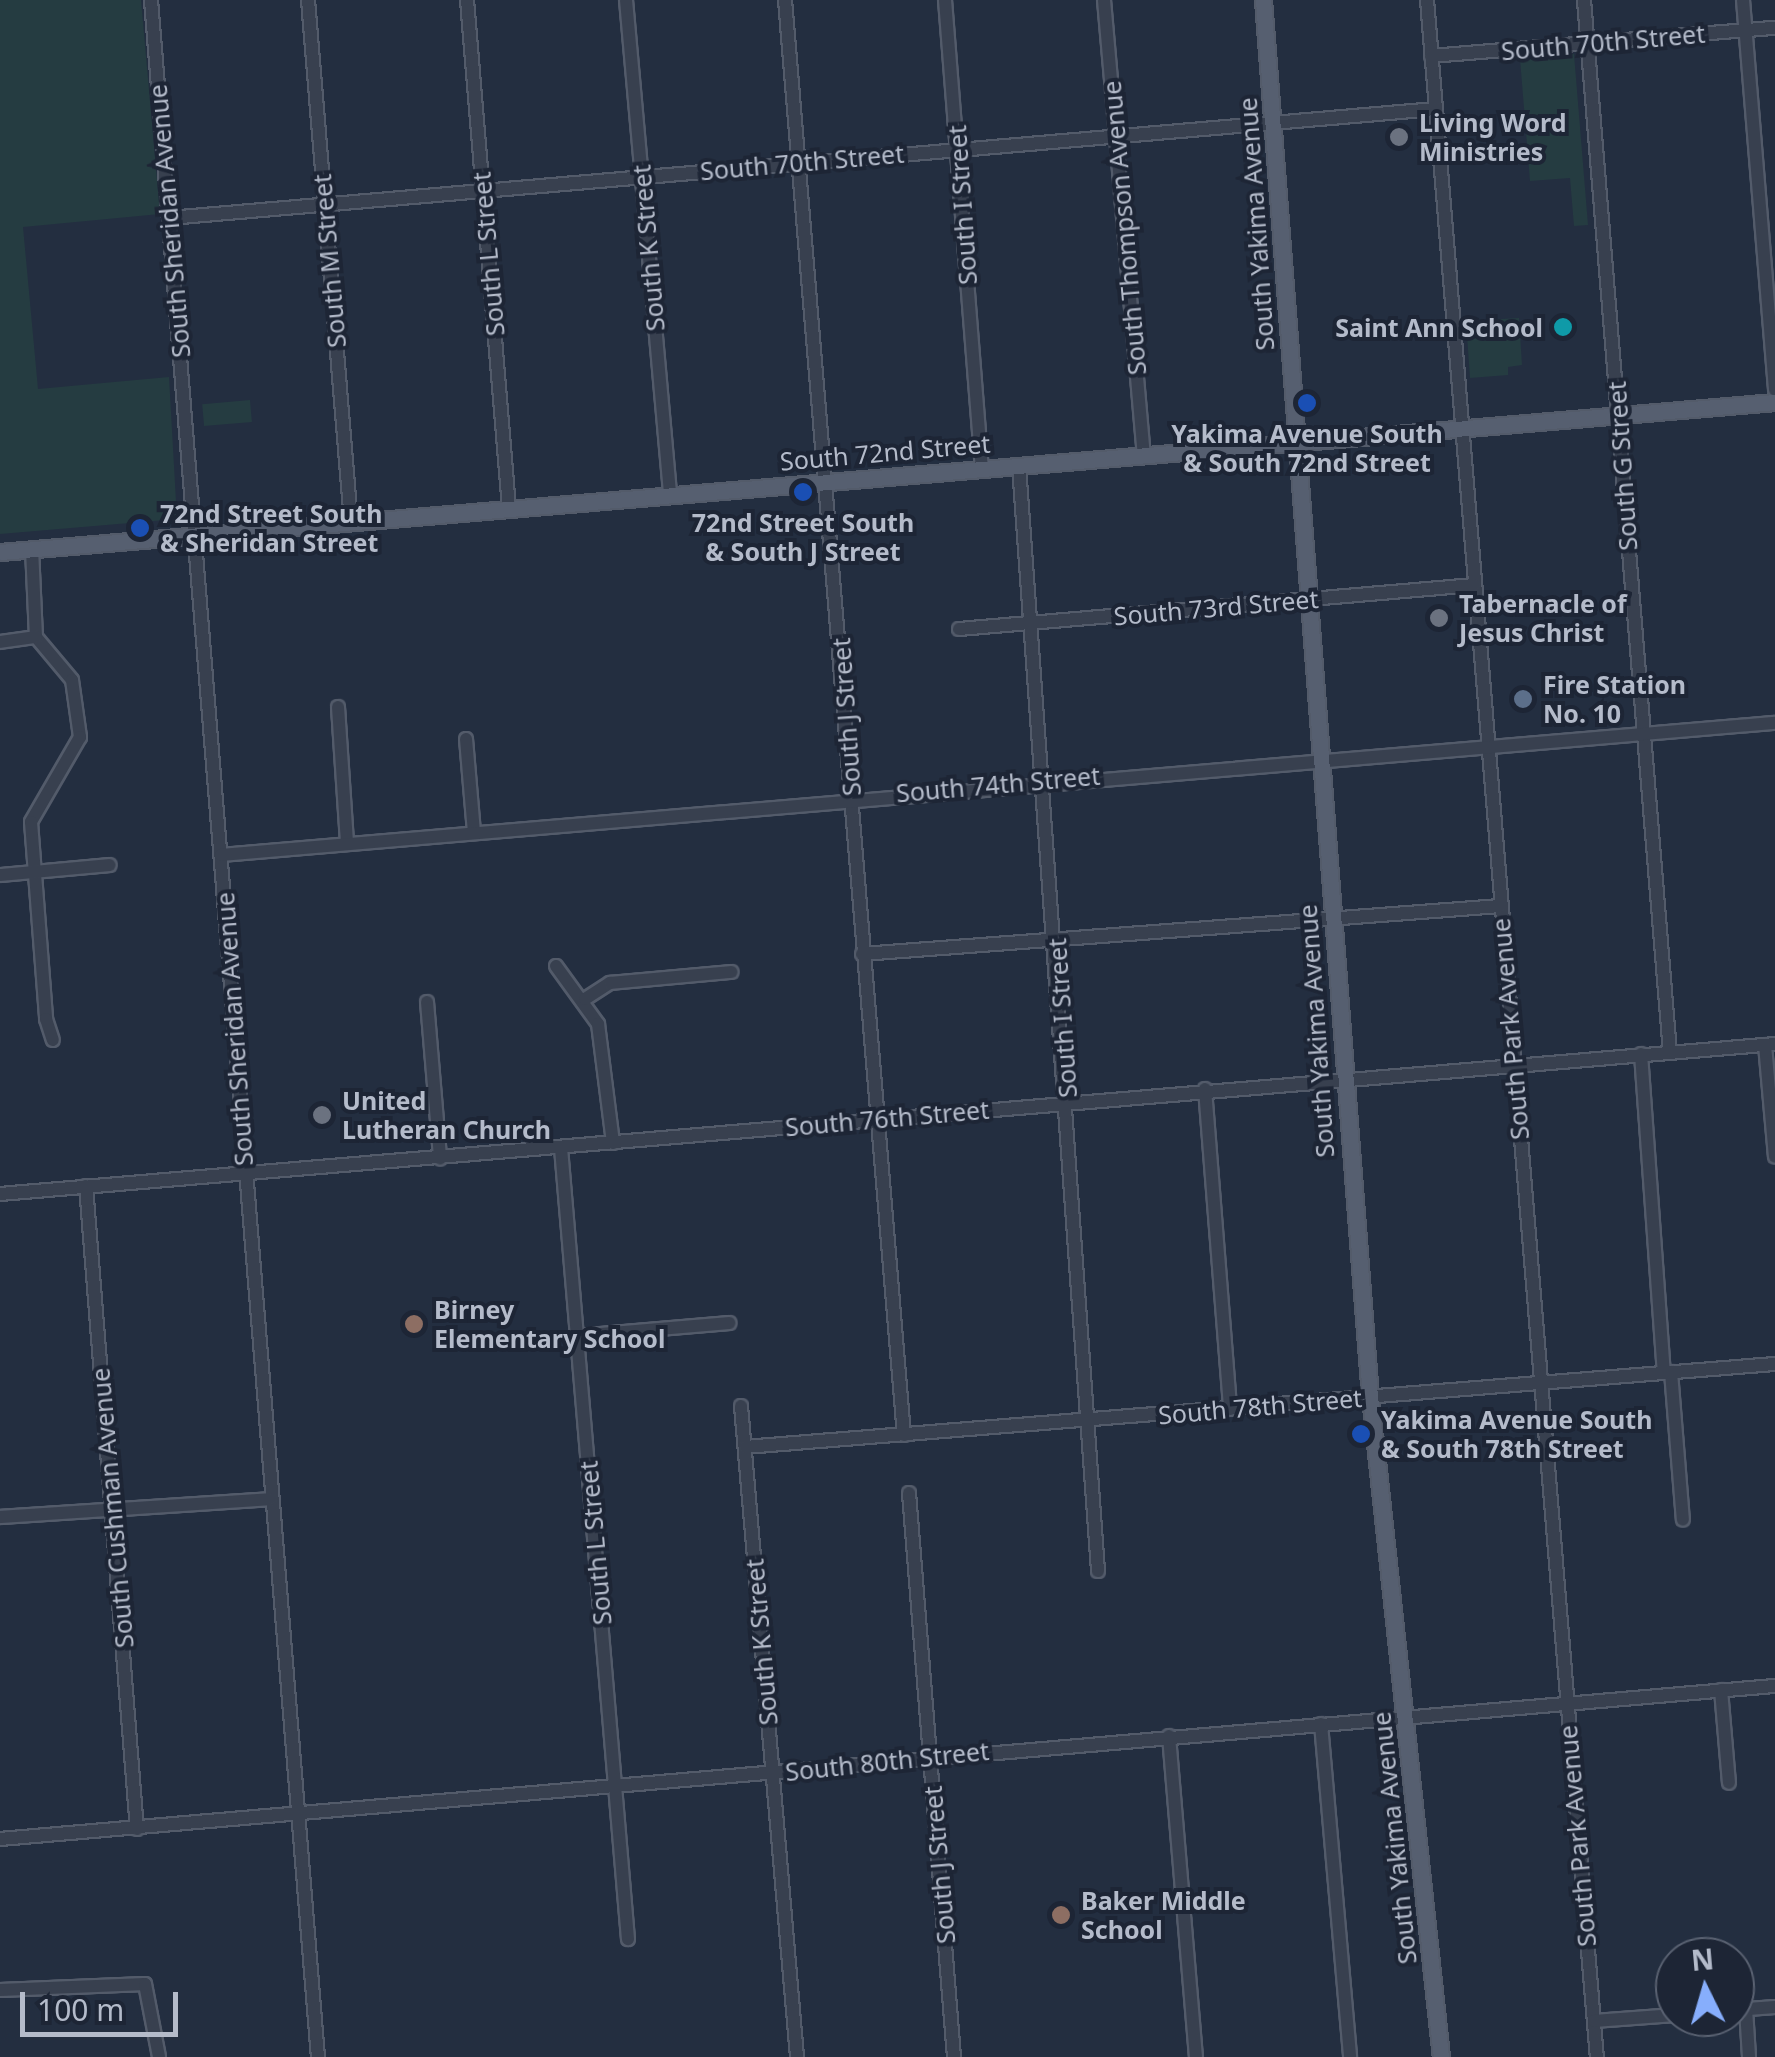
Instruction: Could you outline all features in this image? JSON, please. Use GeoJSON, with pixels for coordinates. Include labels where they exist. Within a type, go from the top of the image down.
{"type":"FeatureCollection","features":[{"type":"Feature","properties":{"kind":"main road","name":"South Yakima Avenue"},"geometry":{"type":"LineString","coordinates":[[1263,0],[1370,1396],[1408,1714],[1441,2057]]}},
{"type":"Feature","properties":{"kind":"main road","name":"South 72nd Street"},"geometry":{"type":"LineString","coordinates":[[0,552],[1775,402]]}},
{"type":"Feature","properties":{"kind":"street","name":"South Sheridan Avenue"},"geometry":{"type":"LineString","coordinates":[[152,0],[318,2057]]}},
{"type":"Feature","properties":{"kind":"street","name":"South M Street"},"geometry":{"type":"LineString","coordinates":[[308,0],[351,522]]}},
{"type":"Feature","properties":{"kind":"street","name":"South L Street"},"geometry":{"type":"LineString","coordinates":[[468,0],[509,508]]}},
{"type":"Feature","properties":{"kind":"street","name":"South K Street"},"geometry":{"type":"LineString","coordinates":[[626,0],[670,495]]}},
{"type":"Feature","properties":{"kind":"street","name":"South J Street"},"geometry":{"type":"LineString","coordinates":[[786,0],[904,1435]]}},
{"type":"Feature","properties":{"kind":"street","name":"South I Street"},"geometry":{"type":"LineString","coordinates":[[945,0],[982,469]]}},
{"type":"Feature","properties":{"kind":"street","name":"South Thompson Avenue"},"geometry":{"type":"LineString","coordinates":[[1104,0],[1144,455]]}},
{"type":"Feature","properties":{"kind":"street","name":"South Park Avenue"},"geometry":{"type":"LineString","coordinates":[[1426,0],[1597,2057]]}},
{"type":"Feature","properties":{"kind":"street","name":"South G Street"},"geometry":{"type":"LineString","coordinates":[[1584,0],[1670,1052]]}},
{"type":"Feature","properties":{"kind":"street"},"geometry":{"type":"LineString","coordinates":[[1743,0],[1775,390]]}},
{"type":"Feature","properties":{"kind":"street","name":"South 70th Street"},"geometry":{"type":"LineString","coordinates":[[1431,56],[1775,28]]}},
{"type":"Feature","properties":{"kind":"street","name":"South 70th Street"},"geometry":{"type":"LineString","coordinates":[[169,218],[1435,108]]}},
{"type":"Feature","properties":{"kind":"street","name":"South I Street"},"geometry":{"type":"LineString","coordinates":[[1019,466],[1068,1101],[1098,1572]]}},
{"type":"Feature","properties":{"kind":"street"},"geometry":{"type":"LineString","coordinates":[[32,549],[36,637],[72,680],[80,737],[31,822],[32,872],[53,1040]]}},
{"type":"Feature","properties":{"kind":"street","name":"South 73rd Street"},"geometry":{"type":"LineString","coordinates":[[959,629],[1474,585]]}},
{"type":"Feature","properties":{"kind":"street"},"geometry":{"type":"LineString","coordinates":[[0,642],[36,637]]}},
{"type":"Feature","properties":{"kind":"street"},"geometry":{"type":"LineString","coordinates":[[338,707],[347,843]]}},
{"type":"Feature","properties":{"kind":"street","name":"South 74th Street"},"geometry":{"type":"LineString","coordinates":[[221,855],[853,796],[1775,723]]}},
{"type":"Feature","properties":{"kind":"street"},"geometry":{"type":"LineString","coordinates":[[466,739],[474,832]]}},
{"type":"Feature","properties":{"kind":"street"},"geometry":{"type":"LineString","coordinates":[[0,874],[110,865]]}},
{"type":"Feature","properties":{"kind":"street"},"geometry":{"type":"LineString","coordinates":[[862,954],[1500,906]]}},
{"type":"Feature","properties":{"kind":"street"},"geometry":{"type":"LineString","coordinates":[[556,966],[585,999],[603,1041],[614,1143]]}},
{"type":"Feature","properties":{"kind":"street"},"geometry":{"type":"LineString","coordinates":[[585,999],[610,983],[732,972]]}},
{"type":"Feature","properties":{"kind":"street"},"geometry":{"type":"LineString","coordinates":[[428,1002],[440,1158]]}},
{"type":"Feature","properties":{"kind":"street"},"geometry":{"type":"LineString","coordinates":[[1770,1044],[1775,1157]]}},
{"type":"Feature","properties":{"kind":"street","name":"South 76th Street"},"geometry":{"type":"LineString","coordinates":[[0,1194],[561,1148],[1206,1088],[1770,1044]]}},
{"type":"Feature","properties":{"kind":"street"},"geometry":{"type":"LineString","coordinates":[[1641,1054],[1667,1372],[1684,1520]]}},
{"type":"Feature","properties":{"kind":"street"},"geometry":{"type":"LineString","coordinates":[[1206,1088],[1230,1408]]}},
{"type":"Feature","properties":{"kind":"street","name":"South L Street"},"geometry":{"type":"LineString","coordinates":[[561,1148],[628,1939]]}},
{"type":"Feature","properties":{"kind":"street","name":"South Cushman Avenue"},"geometry":{"type":"LineString","coordinates":[[86,1186],[137,1829]]}},
{"type":"Feature","properties":{"kind":"street"},"geometry":{"type":"LineString","coordinates":[[577,1336],[729,1323]]}},
{"type":"Feature","properties":{"kind":"street","name":"South 78th Street"},"geometry":{"type":"LineString","coordinates":[[745,1447],[1775,1364]]}},
{"type":"Feature","properties":{"kind":"street","name":"South K Street"},"geometry":{"type":"LineString","coordinates":[[742,1406],[796,2057]]}},
{"type":"Feature","properties":{"kind":"street","name":"South J Street"},"geometry":{"type":"LineString","coordinates":[[909,1493],[954,2057]]}},
{"type":"Feature","properties":{"kind":"street"},"geometry":{"type":"LineString","coordinates":[[0,1518],[270,1499]]}},
{"type":"Feature","properties":{"kind":"street","name":"South 80th Street"},"geometry":{"type":"LineString","coordinates":[[0,1838],[297,1816],[930,1756],[1775,1686]]}},
{"type":"Feature","properties":{"kind":"street"},"geometry":{"type":"LineString","coordinates":[[1721,1690],[1729,1783]]}},
{"type":"Feature","properties":{"kind":"street"},"geometry":{"type":"LineString","coordinates":[[1321,1724],[1350,2057]]}},
{"type":"Feature","properties":{"kind":"street"},"geometry":{"type":"LineString","coordinates":[[1169,1736],[1196,2057]]}},
{"type":"Feature","properties":{"kind":"street"},"geometry":{"type":"LineString","coordinates":[[0,1990],[115,1981],[148,1986],[159,2057]]}},
{"type":"Feature","properties":{"kind":"street"},"geometry":{"type":"LineString","coordinates":[[1594,2022],[1655,2017]]}},
{"type":"Feature","properties":{"kind":"green space"},"geometry":{"type":"Polygon","coordinates":[[[0,0],[141,0],[160,214],[23,227],[38,389],[169,377],[177,519],[0,534],[0,0]]]}},
{"type":"Feature","properties":{"kind":"green space"},"geometry":{"type":"Polygon","coordinates":[[[1574,54],[1588,225],[1574,226],[1570,178],[1530,181],[1520,59],[1574,54]]]}},
{"type":"Feature","properties":{"kind":"green space"},"geometry":{"type":"Polygon","coordinates":[[[1519,318],[1522,365],[1508,367],[1508,375],[1470,378],[1466,321],[1519,318]]]}},
{"type":"Feature","properties":{"kind":"green space"},"geometry":{"type":"Polygon","coordinates":[[[250,400],[252,422],[204,426],[202,404],[250,400]]]}},
{"type":"Feature","properties":{"kind":"place","name":"Living Word Ministries"},"geometry":{"type":"Point","coordinates":[1399,137]}},
{"type":"Feature","properties":{"kind":"place","name":"Saint Ann School"},"geometry":{"type":"Point","coordinates":[1563,327]}},
{"type":"Feature","properties":{"kind":"place","name":"Yakima Avenue South & South 72nd Street"},"geometry":{"type":"Point","coordinates":[1307,403]}},
{"type":"Feature","properties":{"kind":"place","name":"72nd Street South & South J Street"},"geometry":{"type":"Point","coordinates":[803,492]}},
{"type":"Feature","properties":{"kind":"place","name":"72nd Street South & Sheridan Street"},"geometry":{"type":"Point","coordinates":[140,528]}},
{"type":"Feature","properties":{"kind":"place","name":"Tabernacle of Jesus Christ"},"geometry":{"type":"Point","coordinates":[1439,618]}},
{"type":"Feature","properties":{"kind":"place","name":"Fire Station No. 10"},"geometry":{"type":"Point","coordinates":[1523,699]}},
{"type":"Feature","properties":{"kind":"place","name":"United Lutheran Church"},"geometry":{"type":"Point","coordinates":[322,1115]}},
{"type":"Feature","properties":{"kind":"place","name":"Birney Elementary School"},"geometry":{"type":"Point","coordinates":[414,1324]}},
{"type":"Feature","properties":{"kind":"place","name":"Yakima Avenue South & South 78th Street"},"geometry":{"type":"Point","coordinates":[1361,1434]}},
{"type":"Feature","properties":{"kind":"place","name":"Baker Middle School"},"geometry":{"type":"Point","coordinates":[1061,1915]}}]}
